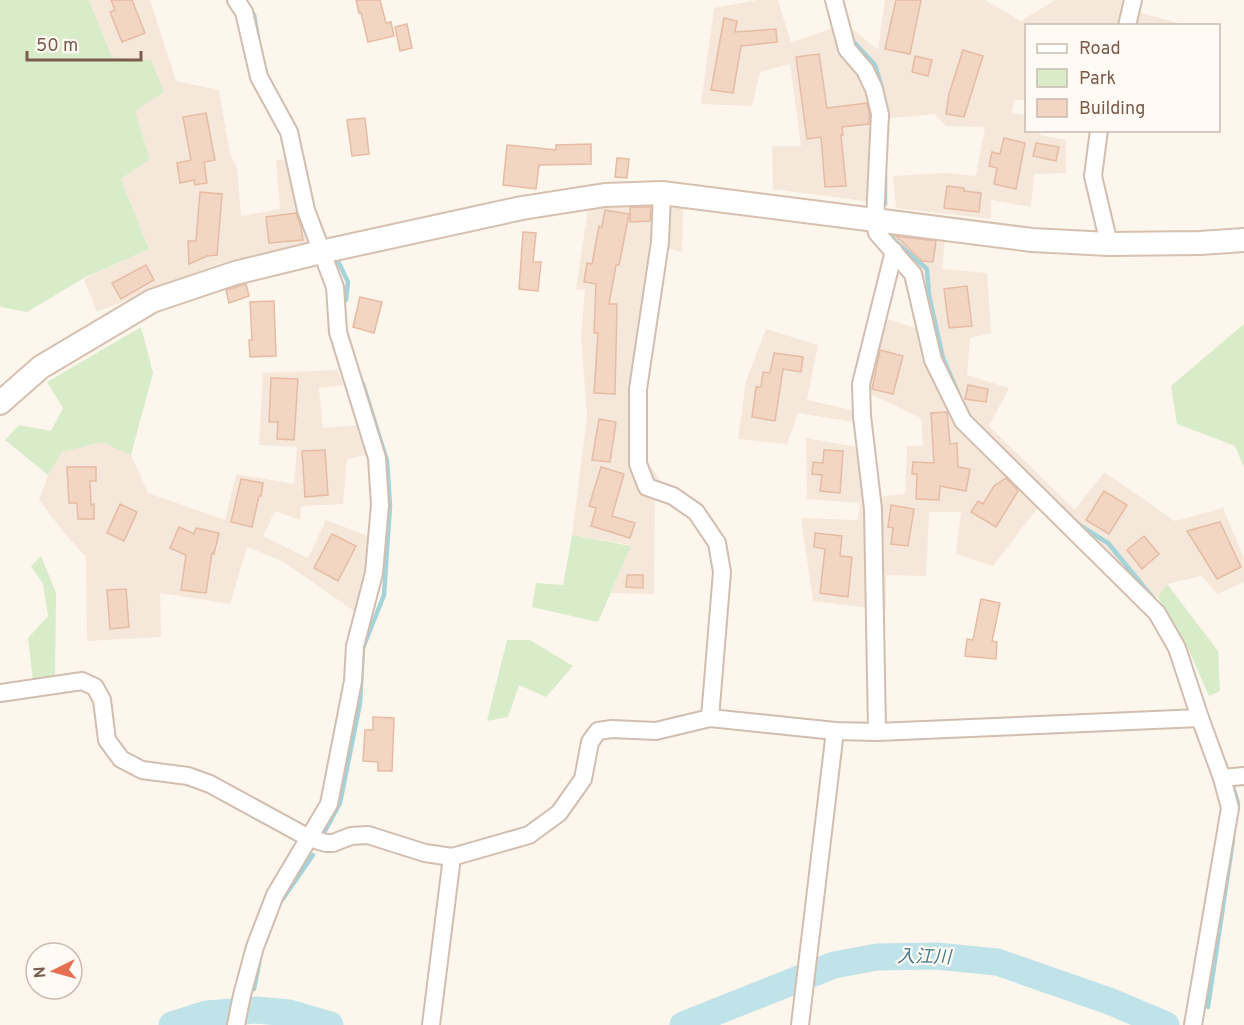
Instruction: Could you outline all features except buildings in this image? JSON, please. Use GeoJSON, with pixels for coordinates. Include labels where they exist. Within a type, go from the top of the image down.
{"type":"FeatureCollection","features":[{"type":"Feature","properties":{"kind":"street"},"geometry":{"type":"LineString","coordinates":[[236,0],[243,12],[259,77],[289,132],[306,210],[335,287],[338,332],[376,458],[380,505],[374,573],[355,646],[353,681],[330,804],[275,895],[255,947],[236,1025]]}},
{"type":"Feature","properties":{"kind":"street"},"geometry":{"type":"LineString","coordinates":[[834,0],[848,49],[866,70],[874,89],[880,114],[875,220],[877,233],[913,274],[933,360],[963,421],[1157,613],[1177,648],[1222,778],[1230,808],[1194,1020]]}},
{"type":"Feature","properties":{"kind":"street"},"geometry":{"type":"LineString","coordinates":[[1127,24],[1133,0]]}},
{"type":"Feature","properties":{"kind":"street"},"geometry":{"type":"LineString","coordinates":[[1099,132],[1094,176],[1109,244]]}},
{"type":"Feature","properties":{"kind":"street"},"geometry":{"type":"LineString","coordinates":[[662,193],[660,242],[638,389],[638,464],[647,487],[673,496],[696,513],[717,543],[722,572],[710,718]]}},
{"type":"Feature","properties":{"kind":"street"},"geometry":{"type":"LineString","coordinates":[[0,403],[41,367],[152,300],[235,273],[321,252],[532,207],[605,195],[662,193],[1032,240],[1109,244],[1244,240]]}},
{"type":"Feature","properties":{"kind":"street"},"geometry":{"type":"LineString","coordinates":[[877,732],[873,509],[862,416],[861,384],[894,251]]}},
{"type":"Feature","properties":{"kind":"street"},"geometry":{"type":"LineString","coordinates":[[0,693],[82,681],[94,687],[102,700],[108,740],[121,759],[142,770],[188,776],[210,784],[309,837],[326,843],[333,843],[351,836],[368,835],[425,853],[452,857],[529,835],[559,813],[583,779],[590,742],[598,731],[612,729],[656,731],[710,718],[835,731],[877,732],[1200,718]]}},
{"type":"Feature","properties":{"kind":"street"},"geometry":{"type":"LineString","coordinates":[[800,1025],[835,731]]}},
{"type":"Feature","properties":{"kind":"street"},"geometry":{"type":"LineString","coordinates":[[1222,778],[1242,776]]}},
{"type":"Feature","properties":{"kind":"street"},"geometry":{"type":"LineString","coordinates":[[432,1025],[452,857]]}},
{"type":"Feature","properties":{"kind":"shaded area"},"geometry":{"type":"Polygon","coordinates":[[[89,0],[150,0],[176,81],[219,90],[230,154],[237,167],[241,216],[280,209],[276,160],[289,159],[310,242],[218,264],[97,312],[84,279],[149,249],[121,179],[150,159],[135,111],[151,60],[112,57],[89,0]]]}},
{"type":"Feature","properties":{"kind":"shaded area"},"geometry":{"type":"Polygon","coordinates":[[[757,0],[778,0],[791,43],[835,27],[855,31],[878,50],[885,0],[985,0],[1021,21],[1055,0],[1124,0],[1138,12],[1182,24],[1025,24],[1025,100],[1014,100],[1012,113],[1025,115],[1025,132],[1040,132],[1040,135],[1066,140],[1066,173],[1034,174],[1031,207],[991,200],[991,219],[896,208],[893,176],[946,173],[976,176],[985,127],[946,126],[935,114],[882,119],[879,203],[773,189],[772,146],[801,146],[790,64],[760,72],[752,106],[701,104],[714,8],[757,0]]]}},
{"type":"Feature","properties":{"kind":"shaded area"},"geometry":{"type":"Polygon","coordinates":[[[632,205],[683,206],[682,252],[665,248],[646,385],[647,461],[660,480],[655,500],[654,594],[611,593],[631,545],[572,535],[587,416],[581,337],[585,290],[576,289],[588,209],[632,205]]]}},
{"type":"Feature","properties":{"kind":"shaded area"},"geometry":{"type":"Polygon","coordinates":[[[883,230],[945,239],[942,269],[987,273],[991,333],[970,338],[967,375],[1009,388],[989,426],[1075,510],[1104,472],[1175,521],[1223,508],[1244,558],[1244,582],[1218,594],[1201,576],[1167,584],[1158,597],[1142,607],[1039,506],[993,566],[956,554],[961,512],[929,512],[926,576],[886,575],[886,610],[813,601],[801,518],[858,520],[860,503],[807,499],[806,438],[858,447],[854,422],[798,413],[787,444],[738,439],[746,381],[766,329],[818,345],[807,400],[852,410],[870,410],[878,497],[905,494],[907,446],[923,446],[921,418],[868,393],[884,318],[919,329],[912,262],[883,230]]]}},
{"type":"Feature","properties":{"kind":"shaded area"},"geometry":{"type":"Polygon","coordinates":[[[337,370],[344,385],[319,388],[323,428],[358,425],[366,455],[347,459],[343,504],[301,506],[300,520],[275,511],[263,536],[308,558],[326,520],[368,536],[367,593],[354,611],[282,561],[247,547],[230,604],[160,593],[161,637],[87,641],[86,557],[39,500],[48,475],[62,452],[102,441],[131,455],[148,493],[225,520],[236,474],[294,484],[297,447],[259,445],[263,373],[337,370]]]}},
{"type":"Feature","properties":{"kind":"green space"},"geometry":{"type":"Polygon","coordinates":[[[0,0],[89,0],[112,57],[151,60],[164,92],[135,111],[150,159],[121,179],[149,249],[84,278],[27,312],[0,305],[0,0]]]}},
{"type":"Feature","properties":{"kind":"green space"},"geometry":{"type":"Polygon","coordinates":[[[1244,324],[1244,468],[1235,446],[1177,424],[1171,386],[1244,324]]]}},
{"type":"Feature","properties":{"kind":"green space"},"geometry":{"type":"Polygon","coordinates":[[[141,327],[153,373],[131,455],[102,442],[62,452],[48,475],[5,440],[19,425],[51,431],[63,408],[47,382],[141,327]]]}},
{"type":"Feature","properties":{"kind":"green space"},"geometry":{"type":"Polygon","coordinates":[[[572,535],[631,546],[598,622],[532,607],[536,583],[563,585],[572,535]]]}},
{"type":"Feature","properties":{"kind":"green space"},"geometry":{"type":"Polygon","coordinates":[[[41,556],[56,593],[55,677],[33,681],[28,638],[48,616],[43,584],[31,566],[41,556]]]}},
{"type":"Feature","properties":{"kind":"green space"},"geometry":{"type":"Polygon","coordinates":[[[1167,584],[1218,651],[1220,691],[1209,696],[1190,653],[1158,597],[1167,584]]]}},
{"type":"Feature","properties":{"kind":"green space"},"geometry":{"type":"Polygon","coordinates":[[[507,640],[530,640],[573,666],[546,697],[519,685],[508,717],[487,721],[507,640]]]}},
{"type":"Feature","properties":{"kind":"waterway"},"geometry":{"type":"LineString","coordinates":[[250,9],[254,15],[258,38]]}},
{"type":"Feature","properties":{"kind":"waterway"},"geometry":{"type":"LineString","coordinates":[[852,38],[875,65],[882,88]]}},
{"type":"Feature","properties":{"kind":"waterway"},"geometry":{"type":"LineString","coordinates":[[885,177],[885,204]]}},
{"type":"Feature","properties":{"kind":"waterway"},"geometry":{"type":"LineString","coordinates":[[890,234],[927,269],[929,295],[943,358],[958,393]]}},
{"type":"Feature","properties":{"kind":"waterway"},"geometry":{"type":"LineString","coordinates":[[337,259],[348,282],[346,300]]}},
{"type":"Feature","properties":{"kind":"waterway"},"geometry":{"type":"LineString","coordinates":[[325,831],[340,803],[360,703],[363,648],[384,595],[390,506],[387,461],[363,384]]}},
{"type":"Feature","properties":{"kind":"waterway"},"geometry":{"type":"LineString","coordinates":[[1076,523],[1108,543],[1153,598]]}},
{"type":"Feature","properties":{"kind":"waterway"},"geometry":{"type":"LineString","coordinates":[[1233,787],[1238,803],[1237,811]]}},
{"type":"Feature","properties":{"kind":"waterway"},"geometry":{"type":"LineString","coordinates":[[1208,1007],[1233,840]]}},
{"type":"Feature","properties":{"kind":"waterway"},"geometry":{"type":"LineString","coordinates":[[282,900],[313,855]]}},
{"type":"Feature","properties":{"kind":"waterway","name":"入江川"},"geometry":{"type":"LineString","coordinates":[[683,1025],[834,965],[877,957],[936,956],[997,962],[1109,1001],[1166,1025]]}},
{"type":"Feature","properties":{"kind":"waterway"},"geometry":{"type":"LineString","coordinates":[[254,989],[259,964]]}},
{"type":"Feature","properties":{"kind":"waterway","name":"入江川"},"geometry":{"type":"LineString","coordinates":[[172,1025],[207,1014],[257,1010],[289,1013],[330,1025]]}}]}
